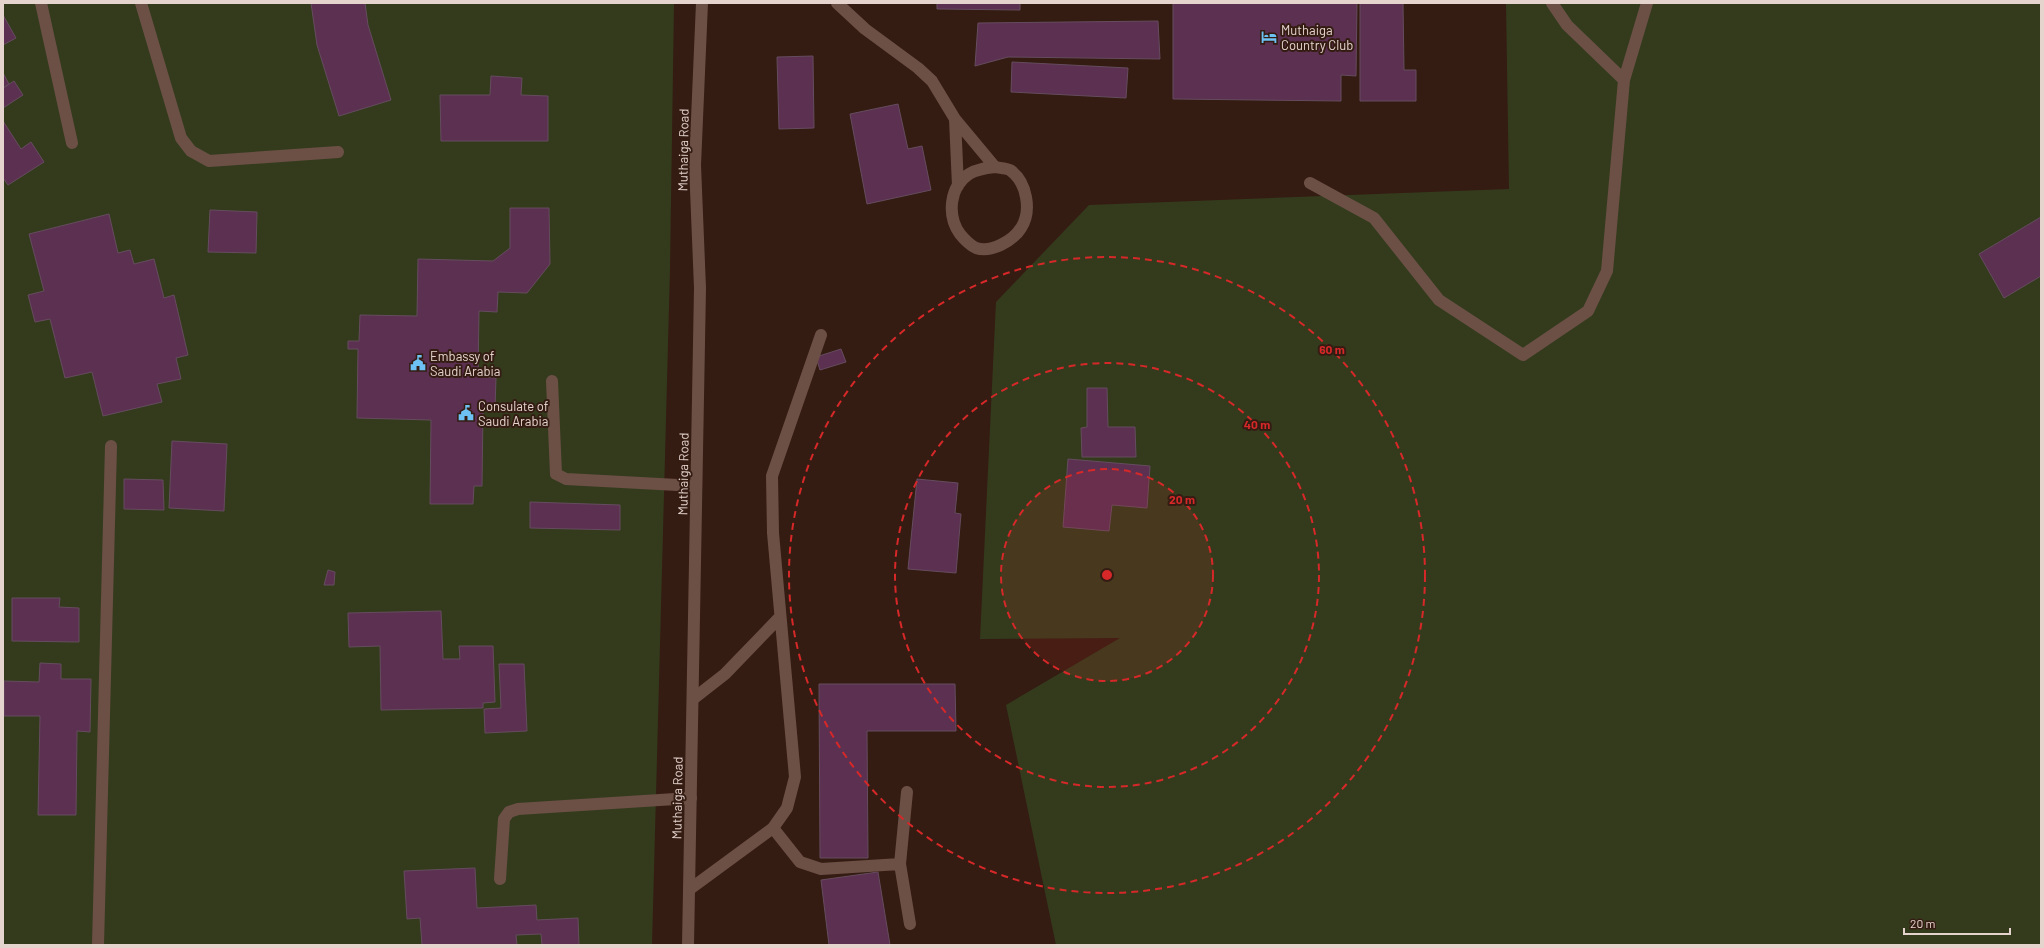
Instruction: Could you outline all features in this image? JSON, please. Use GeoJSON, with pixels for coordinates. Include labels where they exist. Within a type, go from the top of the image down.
{"type":"FeatureCollection","features":[{"type":"Feature","properties":{"kind":"main road"},"geometry":{"type":"LineString","coordinates":[[41,3],[72,143]]}},
{"type":"Feature","properties":{"kind":"main road"},"geometry":{"type":"LineString","coordinates":[[141,3],[181,138],[191,151],[209,160],[338,152]]}},
{"type":"Feature","properties":{"kind":"main road","name":"Muthaiga Road"},"geometry":{"type":"LineString","coordinates":[[688,945],[700,288],[695,164],[702,3]]}},
{"type":"Feature","properties":{"kind":"main road"},"geometry":{"type":"LineString","coordinates":[[837,3],[865,29],[918,68],[932,81],[955,119],[995,167]]}},
{"type":"Feature","properties":{"kind":"main road"},"geometry":{"type":"LineString","coordinates":[[1552,3],[1567,25],[1624,80]]}},
{"type":"Feature","properties":{"kind":"main road"},"geometry":{"type":"LineString","coordinates":[[1310,182],[1374,218],[1439,300],[1523,355],[1588,311],[1607,271],[1624,80],[1647,3]]}},
{"type":"Feature","properties":{"kind":"main road"},"geometry":{"type":"LineString","coordinates":[[955,119],[958,186]]}},
{"type":"Feature","properties":{"kind":"main road"},"geometry":{"type":"LineString","coordinates":[[995,167],[1009,170],[1018,179],[1024,190],[1027,203],[1021,228],[1012,238],[1002,245],[989,248],[976,248],[964,240],[956,228],[952,214],[952,199],[958,186],[968,175],[980,169],[995,167]]}},
{"type":"Feature","properties":{"kind":"main road"},"geometry":{"type":"LineString","coordinates":[[690,889],[773,828],[787,808],[795,777],[773,533],[772,476],[821,335]]}},
{"type":"Feature","properties":{"kind":"main road"},"geometry":{"type":"LineString","coordinates":[[552,381],[556,474],[566,479],[696,486]]}},
{"type":"Feature","properties":{"kind":"main road"},"geometry":{"type":"LineString","coordinates":[[98,945],[111,446]]}},
{"type":"Feature","properties":{"kind":"main road"},"geometry":{"type":"LineString","coordinates":[[693,699],[725,674],[780,617]]}},
{"type":"Feature","properties":{"kind":"main road"},"geometry":{"type":"LineString","coordinates":[[907,792],[900,864],[910,924]]}},
{"type":"Feature","properties":{"kind":"main road"},"geometry":{"type":"LineString","coordinates":[[500,879],[504,819],[508,812],[518,809],[691,798]]}},
{"type":"Feature","properties":{"kind":"main road"},"geometry":{"type":"LineString","coordinates":[[773,828],[800,862],[821,869],[900,864]]}},
{"type":"Feature","properties":{"kind":"green space"},"geometry":{"type":"Polygon","coordinates":[[[3,3],[674,3],[670,268],[652,945],[3,945],[3,3]]]}},
{"type":"Feature","properties":{"kind":"green space"},"geometry":{"type":"Polygon","coordinates":[[[1506,3],[2041,3],[2041,945],[1056,945],[1006,705],[1120,638],[980,639],[996,302],[1089,205],[1509,189],[1506,3]]]}},
{"type":"Feature","properties":{"kind":"building"},"geometry":{"type":"Polygon","coordinates":[[[311,3],[365,3],[368,25],[391,100],[339,116],[317,45],[311,3]]]}},
{"type":"Feature","properties":{"kind":"building"},"geometry":{"type":"Polygon","coordinates":[[[937,3],[1020,3],[1020,10],[937,9],[937,3]]]}},
{"type":"Feature","properties":{"kind":"building"},"geometry":{"type":"Polygon","coordinates":[[[1173,3],[1357,3],[1356,76],[1341,75],[1341,101],[1173,99],[1173,3]]]}},
{"type":"Feature","properties":{"kind":"building"},"geometry":{"type":"Polygon","coordinates":[[[1360,3],[1403,3],[1404,70],[1416,70],[1416,101],[1360,101],[1360,3]]]}},
{"type":"Feature","properties":{"kind":"building"},"geometry":{"type":"Polygon","coordinates":[[[3,15],[16,38],[3,45],[3,15]]]}},
{"type":"Feature","properties":{"kind":"building"},"geometry":{"type":"Polygon","coordinates":[[[1158,21],[1160,59],[1008,57],[975,66],[978,23],[1158,21]]]}},
{"type":"Feature","properties":{"kind":"building"},"geometry":{"type":"Polygon","coordinates":[[[813,56],[814,128],[779,129],[777,57],[813,56]]]}},
{"type":"Feature","properties":{"kind":"building"},"geometry":{"type":"Polygon","coordinates":[[[1012,62],[1128,68],[1126,98],[1011,92],[1012,62]]]}},
{"type":"Feature","properties":{"kind":"building"},"geometry":{"type":"Polygon","coordinates":[[[3,73],[9,84],[3,88],[3,73]]]}},
{"type":"Feature","properties":{"kind":"building"},"geometry":{"type":"Polygon","coordinates":[[[491,76],[522,78],[521,95],[548,96],[548,141],[441,141],[440,95],[490,95],[491,76]]]}},
{"type":"Feature","properties":{"kind":"building"},"geometry":{"type":"Polygon","coordinates":[[[14,81],[23,95],[3,108],[3,88],[14,81]]]}},
{"type":"Feature","properties":{"kind":"building"},"geometry":{"type":"Polygon","coordinates":[[[898,104],[908,149],[922,146],[931,190],[867,204],[850,114],[898,104]]]}},
{"type":"Feature","properties":{"kind":"building"},"geometry":{"type":"Polygon","coordinates":[[[3,121],[21,149],[31,142],[44,162],[8,185],[3,178],[3,121]]]}},
{"type":"Feature","properties":{"kind":"building","name":"Embassy of Saudi Arabia"},"geometry":{"type":"Polygon","coordinates":[[[510,208],[549,208],[550,264],[527,293],[498,292],[497,312],[479,311],[478,377],[496,378],[495,408],[483,408],[482,486],[474,486],[473,504],[430,504],[431,420],[357,418],[358,349],[348,349],[348,341],[359,341],[360,315],[417,316],[418,259],[493,261],[510,248],[510,208]]]}},
{"type":"Feature","properties":{"kind":"building"},"geometry":{"type":"Polygon","coordinates":[[[210,210],[257,212],[256,253],[208,252],[210,210]]]}},
{"type":"Feature","properties":{"kind":"building"},"geometry":{"type":"Polygon","coordinates":[[[109,214],[118,253],[130,250],[134,264],[154,259],[164,298],[174,295],[188,355],[176,358],[181,379],[157,384],[162,402],[103,416],[92,372],[65,378],[50,319],[35,322],[28,295],[44,291],[29,234],[109,214]]]}},
{"type":"Feature","properties":{"kind":"building"},"geometry":{"type":"Polygon","coordinates":[[[2041,217],[2041,276],[2004,298],[1979,254],[2041,217]]]}},
{"type":"Feature","properties":{"kind":"building"},"geometry":{"type":"Polygon","coordinates":[[[841,349],[846,362],[820,370],[816,357],[841,349]]]}},
{"type":"Feature","properties":{"kind":"building"},"geometry":{"type":"Polygon","coordinates":[[[1087,388],[1107,388],[1108,427],[1135,427],[1136,457],[1082,457],[1081,428],[1087,427],[1087,388]]]}},
{"type":"Feature","properties":{"kind":"building"},"geometry":{"type":"Polygon","coordinates":[[[172,441],[227,444],[224,511],[169,508],[172,441]]]}},
{"type":"Feature","properties":{"kind":"building"},"geometry":{"type":"Polygon","coordinates":[[[1068,459],[1150,466],[1147,508],[1112,505],[1109,531],[1063,527],[1068,459]]]}},
{"type":"Feature","properties":{"kind":"building"},"geometry":{"type":"Polygon","coordinates":[[[124,479],[163,480],[164,510],[124,509],[124,479]]]}},
{"type":"Feature","properties":{"kind":"building"},"geometry":{"type":"Polygon","coordinates":[[[917,479],[958,483],[955,513],[961,514],[956,573],[908,569],[917,479]]]}},
{"type":"Feature","properties":{"kind":"building"},"geometry":{"type":"Polygon","coordinates":[[[530,502],[620,505],[620,530],[530,528],[530,502]]]}},
{"type":"Feature","properties":{"kind":"building"},"geometry":{"type":"Polygon","coordinates":[[[328,570],[335,572],[334,585],[324,585],[328,570]]]}},
{"type":"Feature","properties":{"kind":"building"},"geometry":{"type":"Polygon","coordinates":[[[12,598],[60,598],[59,607],[79,608],[79,642],[12,641],[12,598]]]}},
{"type":"Feature","properties":{"kind":"building"},"geometry":{"type":"Polygon","coordinates":[[[441,611],[443,659],[460,659],[459,646],[493,646],[495,702],[483,703],[483,708],[381,710],[380,646],[349,647],[348,613],[441,611]]]}},
{"type":"Feature","properties":{"kind":"building"},"geometry":{"type":"Polygon","coordinates":[[[40,663],[61,664],[61,679],[91,679],[90,732],[77,731],[76,815],[38,815],[40,716],[4,716],[4,681],[39,682],[40,663]]]}},
{"type":"Feature","properties":{"kind":"building"},"geometry":{"type":"Polygon","coordinates":[[[499,664],[524,664],[527,731],[485,733],[484,709],[501,708],[499,664]]]}},
{"type":"Feature","properties":{"kind":"building"},"geometry":{"type":"Polygon","coordinates":[[[819,684],[955,684],[956,731],[867,731],[868,858],[820,858],[819,684]]]}},
{"type":"Feature","properties":{"kind":"building"},"geometry":{"type":"Polygon","coordinates":[[[475,868],[477,908],[536,905],[537,920],[578,918],[579,945],[542,945],[541,934],[516,935],[517,945],[422,945],[420,918],[407,919],[404,871],[475,868]]]}},
{"type":"Feature","properties":{"kind":"building"},"geometry":{"type":"Polygon","coordinates":[[[878,872],[890,945],[829,945],[821,880],[878,872]]]}},
{"type":"Feature","properties":{"kind":"place","name":"Muthaiga Country Club"},"geometry":{"type":"Point","coordinates":[1269,37]}},
{"type":"Feature","properties":{"kind":"place","name":"Embassy of Saudi Arabia"},"geometry":{"type":"Point","coordinates":[418,363]}},
{"type":"Feature","properties":{"kind":"place","name":"Consulate of Saudi Arabia"},"geometry":{"type":"Point","coordinates":[466,413]}}]}
